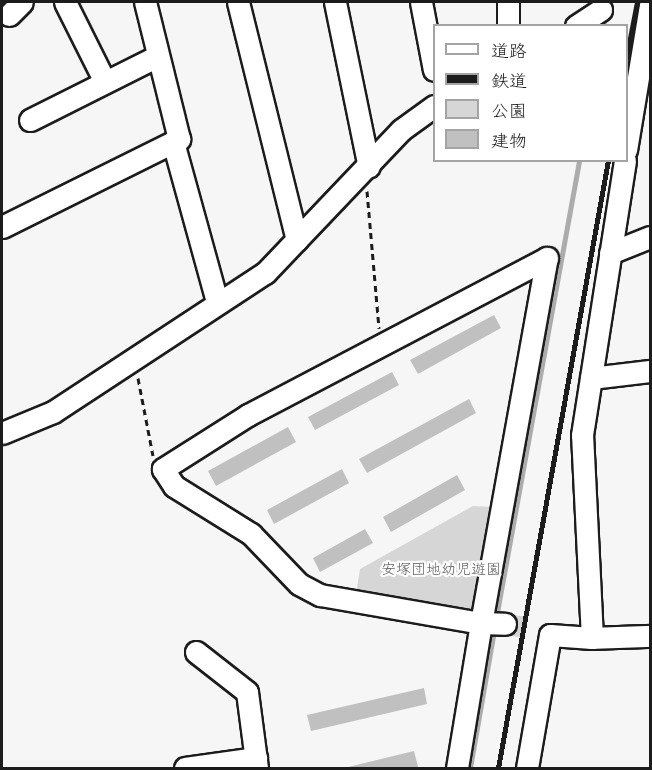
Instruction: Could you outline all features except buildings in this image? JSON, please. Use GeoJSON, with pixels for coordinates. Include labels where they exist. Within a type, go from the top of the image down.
{"type":"FeatureCollection","features":[{"type":"Feature","properties":{"kind":"street"},"geometry":{"type":"LineString","coordinates":[[65,2],[105,82]]}},
{"type":"Feature","properties":{"kind":"street"},"geometry":{"type":"LineString","coordinates":[[2,227],[179,139],[145,2]]}},
{"type":"Feature","properties":{"kind":"street"},"geometry":{"type":"LineString","coordinates":[[238,2],[297,240]]}},
{"type":"Feature","properties":{"kind":"street"},"geometry":{"type":"LineString","coordinates":[[335,2],[368,169]]}},
{"type":"Feature","properties":{"kind":"street"},"geometry":{"type":"LineString","coordinates":[[421,2],[433,60]]}},
{"type":"Feature","properties":{"kind":"street"},"geometry":{"type":"LineString","coordinates":[[508,2],[508,24]]}},
{"type":"Feature","properties":{"kind":"street"},"geometry":{"type":"LineString","coordinates":[[628,144],[651,5]]}},
{"type":"Feature","properties":{"kind":"street"},"geometry":{"type":"LineString","coordinates":[[579,24],[601,10]]}},
{"type":"Feature","properties":{"kind":"street"},"geometry":{"type":"LineString","coordinates":[[30,120],[158,56]]}},
{"type":"Feature","properties":{"kind":"street"},"geometry":{"type":"LineString","coordinates":[[2,433],[53,412],[127,360],[265,273],[368,169],[401,130],[433,107]]}},
{"type":"Feature","properties":{"kind":"street"},"geometry":{"type":"LineString","coordinates":[[173,142],[217,302]]}},
{"type":"Feature","properties":{"kind":"street"},"geometry":{"type":"LineString","coordinates":[[592,638],[582,435],[625,162]]}},
{"type":"Feature","properties":{"kind":"street"},"geometry":{"type":"LineString","coordinates":[[609,253],[651,237]]}},
{"type":"Feature","properties":{"kind":"street"},"geometry":{"type":"LineString","coordinates":[[457,768],[494,624],[548,258],[248,415],[163,469],[174,486],[251,534],[299,584],[320,595],[494,624]]}},
{"type":"Feature","properties":{"kind":"street"},"geometry":{"type":"LineString","coordinates":[[591,378],[651,371]]}},
{"type":"Feature","properties":{"kind":"street"},"geometry":{"type":"LineString","coordinates":[[527,768],[541,632],[592,638],[651,636]]}},
{"type":"Feature","properties":{"kind":"street"},"geometry":{"type":"LineString","coordinates":[[185,768],[256,763],[247,692],[196,652]]}},
{"type":"Feature","properties":{"kind":"path"},"geometry":{"type":"LineString","coordinates":[[368,169],[381,344]]}},
{"type":"Feature","properties":{"kind":"path"},"geometry":{"type":"LineString","coordinates":[[127,360],[140,382],[150,451],[163,469]]}},
{"type":"Feature","properties":{"kind":"green space","name":"安塚団地幼児遊園"},"geometry":{"type":"Polygon","coordinates":[[[473,506],[493,507],[474,610],[469,614],[356,594],[360,569],[473,506]]]}},
{"type":"Feature","properties":{"kind":"waterway"},"geometry":{"type":"LineString","coordinates":[[603,24],[605,16]]}},
{"type":"Feature","properties":{"kind":"waterway"},"geometry":{"type":"LineString","coordinates":[[496,618],[579,162]]}},
{"type":"Feature","properties":{"kind":"waterway"},"geometry":{"type":"LineString","coordinates":[[470,768],[494,630]]}},
{"type":"Feature","properties":{"kind":"tunnel"},"geometry":{"type":"LineString","coordinates":[[505,624],[533,628]]}},
{"type":"Feature","properties":{"kind":"railway"},"geometry":{"type":"LineString","coordinates":[[628,49],[637,2]]}},
{"type":"Feature","properties":{"kind":"railway"},"geometry":{"type":"LineString","coordinates":[[498,768],[608,162]]}}]}
